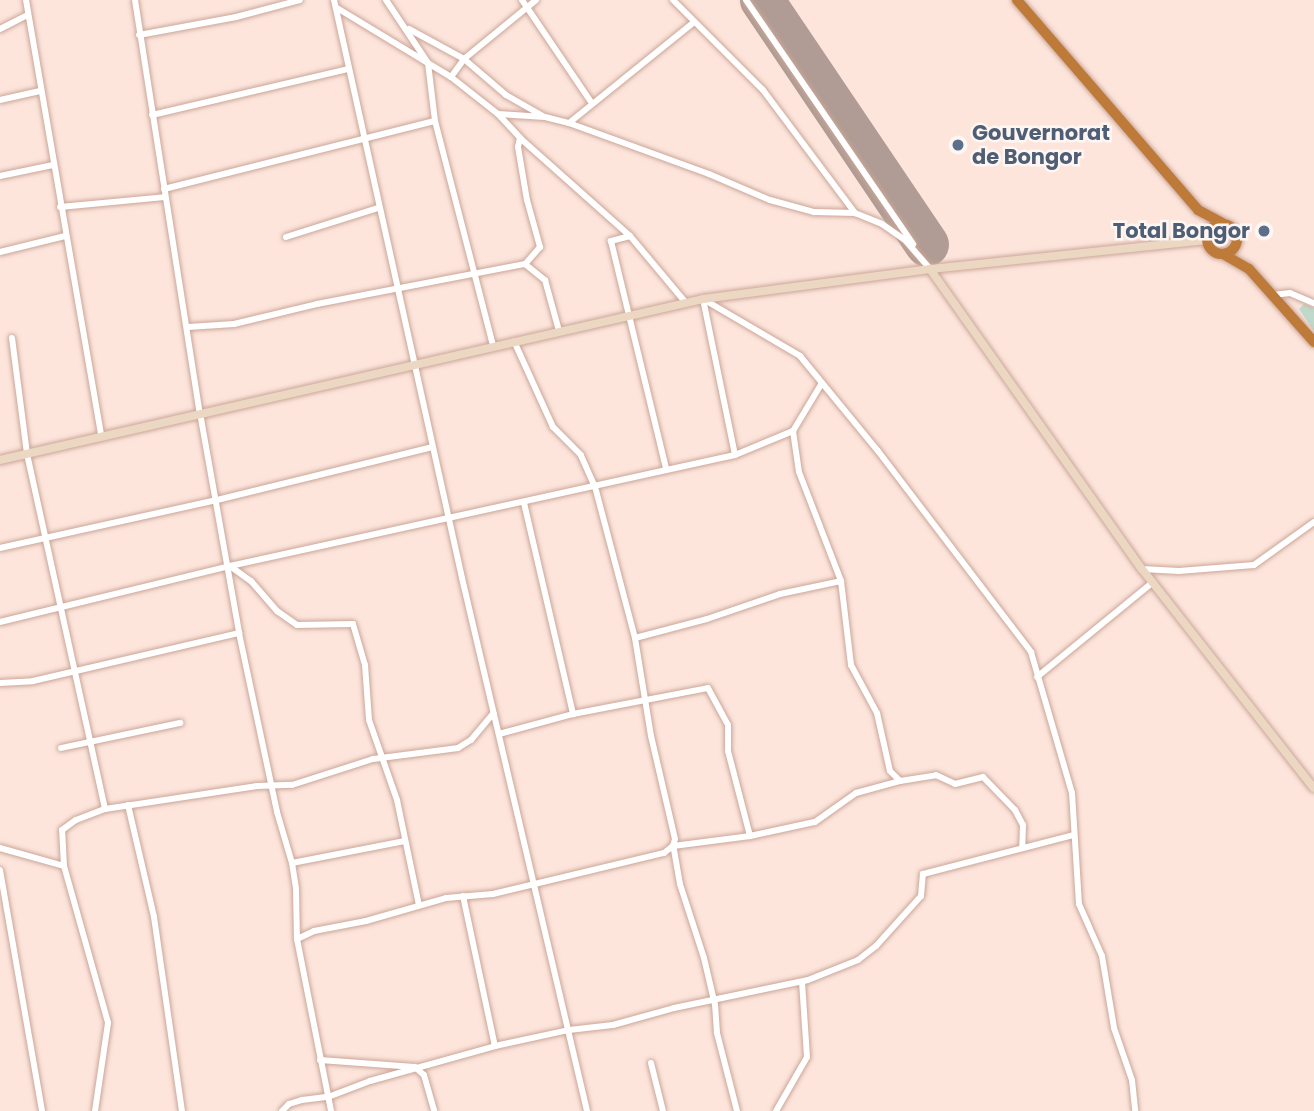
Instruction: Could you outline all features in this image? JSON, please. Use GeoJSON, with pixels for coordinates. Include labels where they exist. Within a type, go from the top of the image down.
{"type":"FeatureCollection","features":[{"type":"Feature","properties":{"kind":"highway"},"geometry":{"type":"LineString","coordinates":[[1017,0],[1198,210],[1232,227],[1249,269]]}},
{"type":"Feature","properties":{"kind":"highway"},"geometry":{"type":"LineString","coordinates":[[1198,210],[1212,250],[1249,269],[1314,342]]}},
{"type":"Feature","properties":{"kind":"highway"},"geometry":{"type":"LineString","coordinates":[[1207,237],[1222,223]]}},
{"type":"Feature","properties":{"kind":"highway"},"geometry":{"type":"LineString","coordinates":[[1223,254],[1233,250],[1238,239]]}},
{"type":"Feature","properties":{"kind":"street"},"geometry":{"type":"LineString","coordinates":[[26,0],[101,436]]}},
{"type":"Feature","properties":{"kind":"street"},"geometry":{"type":"LineString","coordinates":[[135,0],[200,413],[230,566],[239,633],[292,863],[296,889],[297,939],[331,1111]]}},
{"type":"Feature","properties":{"kind":"street"},"geometry":{"type":"LineString","coordinates":[[139,35],[236,17],[300,0]]}},
{"type":"Feature","properties":{"kind":"street"},"geometry":{"type":"LineString","coordinates":[[334,0],[432,447],[587,1111]]}},
{"type":"Feature","properties":{"kind":"street"},"geometry":{"type":"LineString","coordinates":[[386,0],[428,63],[435,121],[493,345]]}},
{"type":"Feature","properties":{"kind":"street"},"geometry":{"type":"LineString","coordinates":[[522,0],[591,102]]}},
{"type":"Feature","properties":{"kind":"street"},"geometry":{"type":"LineString","coordinates":[[451,76],[464,60],[536,0]]}},
{"type":"Feature","properties":{"kind":"street"},"geometry":{"type":"LineString","coordinates":[[673,0],[693,23],[763,90],[855,213]]}},
{"type":"Feature","properties":{"kind":"street"},"geometry":{"type":"LineString","coordinates":[[746,0],[930,269],[1142,569],[1312,782]]}},
{"type":"Feature","properties":{"kind":"street"},"geometry":{"type":"LineString","coordinates":[[337,8],[451,76],[498,114],[520,138],[630,236],[686,303]]}},
{"type":"Feature","properties":{"kind":"street"},"geometry":{"type":"LineString","coordinates":[[0,29],[28,15]]}},
{"type":"Feature","properties":{"kind":"street"},"geometry":{"type":"LineString","coordinates":[[569,123],[591,102],[693,23]]}},
{"type":"Feature","properties":{"kind":"street"},"geometry":{"type":"LineString","coordinates":[[407,28],[464,60],[506,95],[545,117]]}},
{"type":"Feature","properties":{"kind":"street"},"geometry":{"type":"LineString","coordinates":[[152,115],[348,69]]}},
{"type":"Feature","properties":{"kind":"street"},"geometry":{"type":"LineString","coordinates":[[0,100],[40,91]]}},
{"type":"Feature","properties":{"kind":"street"},"geometry":{"type":"LineString","coordinates":[[498,114],[545,117],[569,123],[709,174],[770,200],[814,212],[855,213],[882,224],[905,240],[930,269]]}},
{"type":"Feature","properties":{"kind":"street"},"geometry":{"type":"LineString","coordinates":[[60,207],[165,193],[363,138],[435,121]]}},
{"type":"Feature","properties":{"kind":"street"},"geometry":{"type":"LineString","coordinates":[[188,327],[234,324],[525,264],[540,247],[527,200],[518,147],[520,138]]}},
{"type":"Feature","properties":{"kind":"street"},"geometry":{"type":"LineString","coordinates":[[0,176],[53,165]]}},
{"type":"Feature","properties":{"kind":"street"},"geometry":{"type":"LineString","coordinates":[[286,237],[378,208]]}},
{"type":"Feature","properties":{"kind":"street"},"geometry":{"type":"LineString","coordinates":[[0,252],[65,236]]}},
{"type":"Feature","properties":{"kind":"street"},"geometry":{"type":"LineString","coordinates":[[630,236],[611,241],[666,469]]}},
{"type":"Feature","properties":{"kind":"street"},"geometry":{"type":"LineString","coordinates":[[0,460],[414,362],[703,299],[1207,237]]}},
{"type":"Feature","properties":{"kind":"street"},"geometry":{"type":"LineString","coordinates":[[525,264],[545,280],[559,331]]}},
{"type":"Feature","properties":{"kind":"street"},"geometry":{"type":"LineString","coordinates":[[1273,295],[1290,293],[1314,303]]}},
{"type":"Feature","properties":{"kind":"street"},"geometry":{"type":"LineString","coordinates":[[703,299],[800,356],[1031,652],[1072,793],[1079,904],[1102,956],[1114,1028],[1132,1080],[1135,1111]]}},
{"type":"Feature","properties":{"kind":"street"},"geometry":{"type":"LineString","coordinates":[[703,299],[735,455]]}},
{"type":"Feature","properties":{"kind":"street"},"geometry":{"type":"LineString","coordinates":[[12,338],[27,454],[105,809]]}},
{"type":"Feature","properties":{"kind":"street"},"geometry":{"type":"LineString","coordinates":[[514,341],[553,426],[582,455],[596,487],[635,638],[645,701],[675,839],[673,846],[680,884],[695,922],[715,1002],[717,1032],[737,1111]]}},
{"type":"Feature","properties":{"kind":"street"},"geometry":{"type":"LineString","coordinates":[[0,622],[230,566],[735,455],[793,431],[822,383]]}},
{"type":"Feature","properties":{"kind":"street"},"geometry":{"type":"LineString","coordinates":[[793,431],[799,472],[841,581],[850,665],[877,713],[890,772],[900,781]]}},
{"type":"Feature","properties":{"kind":"street"},"geometry":{"type":"LineString","coordinates":[[0,548],[217,500],[432,447]]}},
{"type":"Feature","properties":{"kind":"street"},"geometry":{"type":"LineString","coordinates":[[524,503],[573,714]]}},
{"type":"Feature","properties":{"kind":"street"},"geometry":{"type":"LineString","coordinates":[[1142,569],[1179,571],[1254,565],[1314,522]]}},
{"type":"Feature","properties":{"kind":"street"},"geometry":{"type":"LineString","coordinates":[[230,566],[251,581],[277,611],[297,625],[353,624],[365,665],[369,720],[384,758],[419,905]]}},
{"type":"Feature","properties":{"kind":"street"},"geometry":{"type":"LineString","coordinates":[[635,638],[707,619],[780,594],[841,581]]}},
{"type":"Feature","properties":{"kind":"street"},"geometry":{"type":"LineString","coordinates":[[1037,677],[1153,582]]}},
{"type":"Feature","properties":{"kind":"street"},"geometry":{"type":"LineString","coordinates":[[0,683],[33,681],[239,633]]}},
{"type":"Feature","properties":{"kind":"street"},"geometry":{"type":"LineString","coordinates":[[499,734],[573,714],[708,688],[728,725],[728,751],[750,836]]}},
{"type":"Feature","properties":{"kind":"street"},"geometry":{"type":"LineString","coordinates":[[95,1111],[108,1023],[64,866],[62,830],[76,820],[105,809],[169,798],[196,798],[257,786],[292,785],[384,758],[458,748],[471,740],[494,713]]}},
{"type":"Feature","properties":{"kind":"street"},"geometry":{"type":"LineString","coordinates":[[61,748],[180,723]]}},
{"type":"Feature","properties":{"kind":"street"},"geometry":{"type":"LineString","coordinates":[[297,939],[314,931],[366,922],[419,905],[463,896],[493,894],[534,881],[561,878],[664,853],[673,846],[750,836],[815,822],[856,793],[936,775],[955,784],[984,777],[1015,810],[1023,825],[1021,848]]}},
{"type":"Feature","properties":{"kind":"street"},"geometry":{"type":"LineString","coordinates":[[128,805],[154,917],[182,1111]]}},
{"type":"Feature","properties":{"kind":"street"},"geometry":{"type":"LineString","coordinates":[[282,1111],[289,1104],[302,1100],[328,1097],[415,1067],[495,1046],[569,1030],[613,1025],[674,1008],[715,1002],[802,982],[858,960],[876,946],[922,896],[923,874],[1074,835]]}},
{"type":"Feature","properties":{"kind":"street"},"geometry":{"type":"LineString","coordinates":[[292,863],[405,841]]}},
{"type":"Feature","properties":{"kind":"street"},"geometry":{"type":"LineString","coordinates":[[0,848],[64,866]]}},
{"type":"Feature","properties":{"kind":"street"},"geometry":{"type":"LineString","coordinates":[[0,870],[42,1111]]}},
{"type":"Feature","properties":{"kind":"street"},"geometry":{"type":"LineString","coordinates":[[463,896],[495,1046]]}},
{"type":"Feature","properties":{"kind":"street"},"geometry":{"type":"LineString","coordinates":[[776,1111],[807,1056],[802,982]]}},
{"type":"Feature","properties":{"kind":"street"},"geometry":{"type":"LineString","coordinates":[[320,1060],[415,1067],[424,1075],[434,1111]]}},
{"type":"Feature","properties":{"kind":"street"},"geometry":{"type":"LineString","coordinates":[[650,1063],[663,1111]]}},
{"type":"Feature","properties":{"kind":"green space"},"geometry":{"type":"Polygon","coordinates":[[[1304,304],[1314,308],[1314,331],[1299,309],[1304,304]]]}},
{"type":"Feature","properties":{"kind":"runway"},"geometry":{"type":"LineString","coordinates":[[762,0],[927,245]]}},
{"type":"Feature","properties":{"kind":"place","name":"Gouvernorat de Bongor"},"geometry":{"type":"Point","coordinates":[958,145]}},
{"type":"Feature","properties":{"kind":"place","name":"Total Bongor"},"geometry":{"type":"Point","coordinates":[1264,231]}}]}
